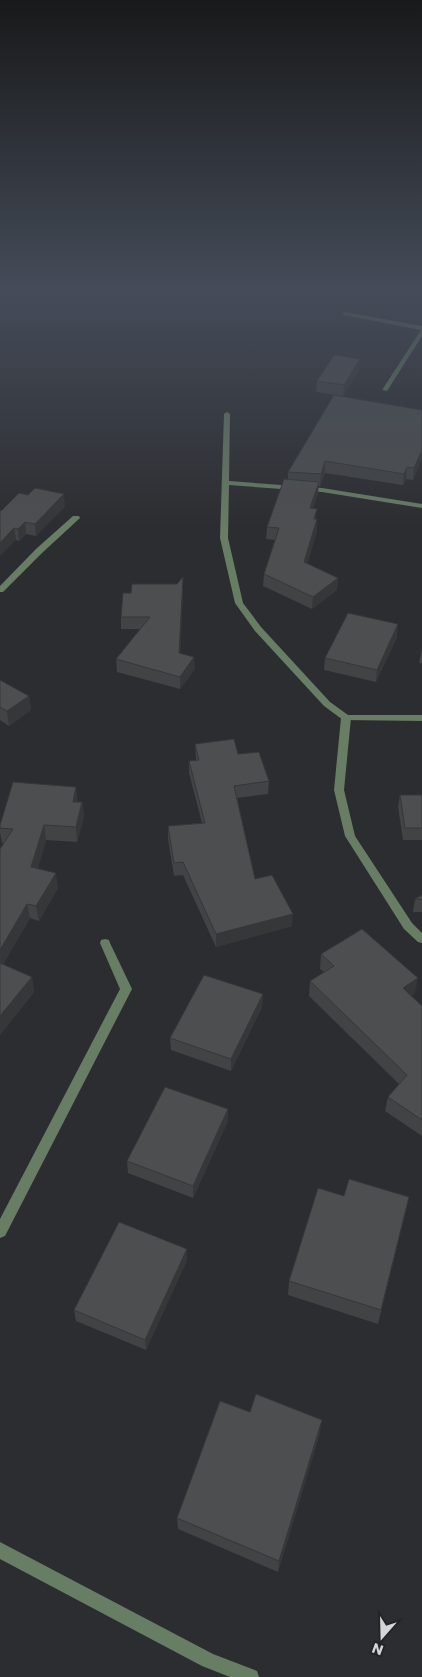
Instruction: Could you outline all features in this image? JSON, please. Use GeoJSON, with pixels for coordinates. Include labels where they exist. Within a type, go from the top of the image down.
{"type":"FeatureCollection","features":[{"type":"Feature","properties":{"kind":"street"},"geometry":{"type":"LineString","coordinates":[[385,390],[397,371]]}},
{"type":"Feature","properties":{"kind":"street"},"geometry":{"type":"LineString","coordinates":[[227,414],[224,538],[239,603],[258,628],[327,704],[346,718],[422,720]]}},
{"type":"Feature","properties":{"kind":"street"},"geometry":{"type":"LineString","coordinates":[[225,483],[322,490],[422,506]]}},
{"type":"Feature","properties":{"kind":"street"},"geometry":{"type":"LineString","coordinates":[[0,590],[39,550],[76,518]]}},
{"type":"Feature","properties":{"kind":"street"},"geometry":{"type":"LineString","coordinates":[[346,718],[339,790],[350,836],[408,926],[422,939]]}},
{"type":"Feature","properties":{"kind":"street"},"geometry":{"type":"LineString","coordinates":[[0,1232],[126,989],[105,943]]}},
{"type":"Feature","properties":{"kind":"street"},"geometry":{"type":"LineString","coordinates":[[0,1550],[208,1660],[251,1677]]}},
{"type":"Feature","properties":{"kind":"building"},"geometry":{"type":"Polygon","coordinates":[[[323,371],[352,371],[344,385],[317,381],[323,371]]]}},
{"type":"Feature","properties":{"kind":"building"},"geometry":{"type":"Polygon","coordinates":[[[334,395],[422,410],[422,450],[414,468],[407,467],[404,474],[325,461],[321,474],[288,472],[334,395]]]}},
{"type":"Feature","properties":{"kind":"building"},"geometry":{"type":"Polygon","coordinates":[[[284,479],[319,482],[310,508],[317,509],[314,519],[317,519],[304,562],[338,578],[313,597],[264,574],[279,528],[267,527],[284,479]]]}},
{"type":"Feature","properties":{"kind":"building"},"geometry":{"type":"Polygon","coordinates":[[[35,488],[64,494],[35,524],[25,522],[18,529],[14,528],[0,543],[0,510],[19,493],[28,495],[35,488]]]}},
{"type":"Feature","properties":{"kind":"building"},"geometry":{"type":"Polygon","coordinates":[[[183,577],[179,653],[194,657],[180,677],[116,659],[150,617],[121,617],[123,593],[131,593],[132,584],[177,584],[183,577]]]}},
{"type":"Feature","properties":{"kind":"building"},"geometry":{"type":"Polygon","coordinates":[[[348,613],[398,624],[377,670],[325,658],[348,613]]]}},
{"type":"Feature","properties":{"kind":"building"},"geometry":{"type":"Polygon","coordinates":[[[0,680],[29,696],[7,711],[0,707],[0,680]]]}},
{"type":"Feature","properties":{"kind":"building"},"geometry":{"type":"Polygon","coordinates":[[[234,739],[238,754],[259,752],[269,781],[234,786],[255,879],[272,875],[293,914],[216,934],[183,862],[174,863],[168,826],[205,823],[189,761],[199,760],[195,744],[234,739]]]}},
{"type":"Feature","properties":{"kind":"building"},"geometry":{"type":"Polygon","coordinates":[[[13,782],[76,787],[73,802],[82,802],[76,827],[44,825],[31,867],[56,873],[36,906],[27,904],[0,950],[0,849],[13,829],[0,828],[0,825],[13,782]]]}},
{"type":"Feature","properties":{"kind":"building"},"geometry":{"type":"Polygon","coordinates":[[[400,795],[422,795],[422,828],[405,828],[400,795]]]}},
{"type":"Feature","properties":{"kind":"building"},"geometry":{"type":"Polygon","coordinates":[[[362,929],[418,978],[403,988],[422,1006],[422,1120],[388,1097],[407,1075],[310,981],[334,966],[321,954],[362,929]]]}},
{"type":"Feature","properties":{"kind":"building"},"geometry":{"type":"Polygon","coordinates":[[[0,963],[32,977],[0,1016],[0,963]]]}},
{"type":"Feature","properties":{"kind":"building"},"geometry":{"type":"Polygon","coordinates":[[[204,975],[263,994],[231,1059],[170,1038],[204,975]]]}},
{"type":"Feature","properties":{"kind":"building"},"geometry":{"type":"Polygon","coordinates":[[[165,1087],[228,1109],[193,1186],[127,1161],[165,1087]]]}},
{"type":"Feature","properties":{"kind":"building"},"geometry":{"type":"Polygon","coordinates":[[[349,1179],[409,1197],[381,1310],[289,1281],[318,1188],[344,1196],[349,1179]]]}},
{"type":"Feature","properties":{"kind":"building"},"geometry":{"type":"Polygon","coordinates":[[[119,1222],[187,1249],[145,1340],[74,1310],[119,1222]]]}},
{"type":"Feature","properties":{"kind":"building"},"geometry":{"type":"Polygon","coordinates":[[[256,1394],[322,1420],[279,1561],[177,1518],[220,1401],[250,1412],[256,1394]]]}}]}
